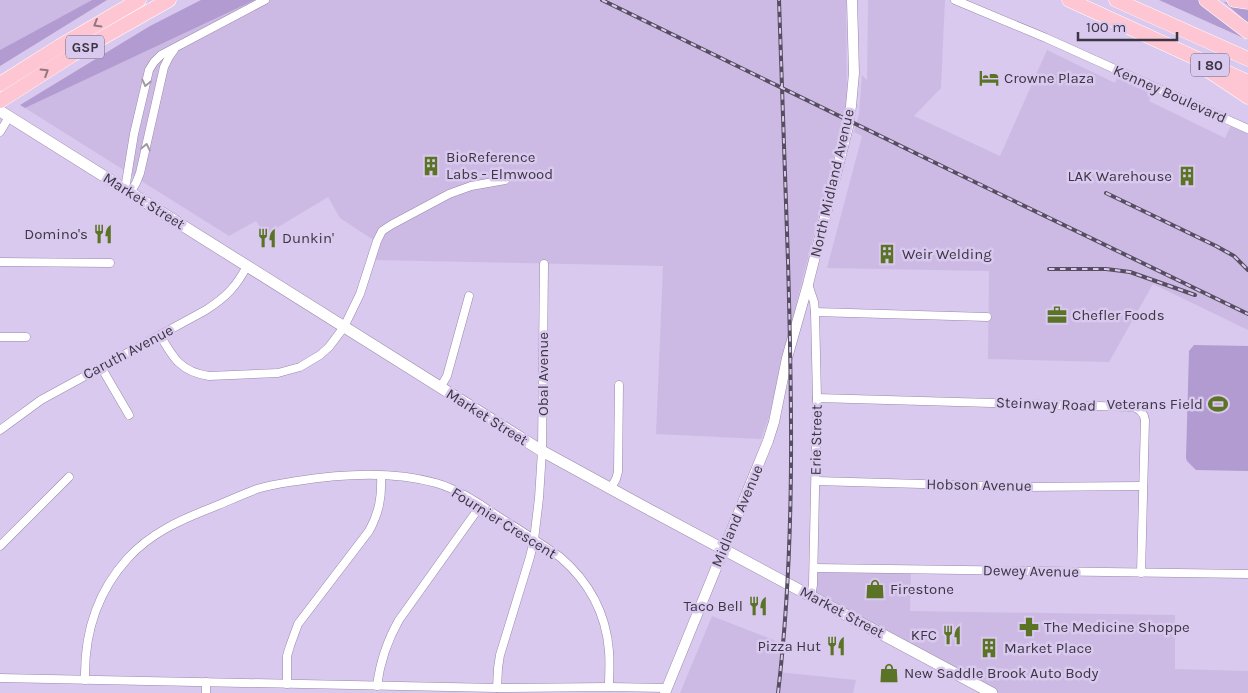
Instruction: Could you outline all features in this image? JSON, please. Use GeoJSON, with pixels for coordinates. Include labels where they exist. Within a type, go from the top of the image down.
{"type":"FeatureCollection","features":[{"type":"Feature","properties":{"kind":"highway","name":"GSP"},"geometry":{"type":"LineString","coordinates":[[0,84],[68,41],[139,0]]}},
{"type":"Feature","properties":{"kind":"highway","name":"GSP"},"geometry":{"type":"LineString","coordinates":[[3,107],[72,55],[169,0]]}},
{"type":"Feature","properties":{"kind":"highway","name":"I 80"},"geometry":{"type":"LineString","coordinates":[[1069,0],[1248,82]]}},
{"type":"Feature","properties":{"kind":"highway","name":"I 80"},"geometry":{"type":"LineString","coordinates":[[1116,0],[1248,59]]}},
{"type":"Feature","properties":{"kind":"highway"},"geometry":{"type":"LineString","coordinates":[[1206,0],[1248,32]]}},
{"type":"Feature","properties":{"kind":"highway"},"geometry":{"type":"LineString","coordinates":[[1234,0],[1248,2]]}},
{"type":"Feature","properties":{"kind":"highway"},"geometry":{"type":"LineString","coordinates":[[1173,48],[1248,97]]}},
{"type":"Feature","properties":{"kind":"main road","name":"Market Street"},"geometry":{"type":"LineString","coordinates":[[3,107],[128,191],[542,451],[992,693]]}},
{"type":"Feature","properties":{"kind":"street"},"geometry":{"type":"LineString","coordinates":[[128,191],[134,134],[148,70],[161,55],[265,0]]}},
{"type":"Feature","properties":{"kind":"street","name":"North Midland Avenue"},"geometry":{"type":"LineString","coordinates":[[794,334],[848,127],[854,73],[852,0]]}},
{"type":"Feature","properties":{"kind":"street","name":"Kenney Boulevard"},"geometry":{"type":"LineString","coordinates":[[955,0],[1046,38],[1248,129]]}},
{"type":"Feature","properties":{"kind":"street"},"geometry":{"type":"LineString","coordinates":[[128,191],[136,183],[140,173],[164,67],[176,48]]}},
{"type":"Feature","properties":{"kind":"street"},"geometry":{"type":"LineString","coordinates":[[0,132],[3,107]]}},
{"type":"Feature","properties":{"kind":"street"},"geometry":{"type":"LineString","coordinates":[[160,335],[171,355],[184,368],[209,376],[278,373],[300,367],[316,358],[329,347],[344,327],[360,294],[382,231],[449,194],[471,186],[505,180]]}},
{"type":"Feature","properties":{"kind":"street"},"geometry":{"type":"LineString","coordinates":[[0,262],[110,263]]}},
{"type":"Feature","properties":{"kind":"street","name":"Obal Avenue"},"geometry":{"type":"LineString","coordinates":[[497,688],[500,655],[530,557],[540,498],[544,264]]}},
{"type":"Feature","properties":{"kind":"street","name":"Caruth Avenue"},"geometry":{"type":"LineString","coordinates":[[0,430],[41,400],[206,310],[229,292],[239,281],[247,266]]}},
{"type":"Feature","properties":{"kind":"street","name":"Erie Street"},"geometry":{"type":"LineString","coordinates":[[808,284],[815,312],[817,398],[814,568],[811,596]]}},
{"type":"Feature","properties":{"kind":"street"},"geometry":{"type":"LineString","coordinates":[[440,388],[447,376],[469,296]]}},
{"type":"Feature","properties":{"kind":"street"},"geometry":{"type":"LineString","coordinates":[[815,312],[987,317]]}},
{"type":"Feature","properties":{"kind":"street","name":"Midland Avenue"},"geometry":{"type":"LineString","coordinates":[[666,690],[768,441],[794,334]]}},
{"type":"Feature","properties":{"kind":"street"},"geometry":{"type":"LineString","coordinates":[[0,337],[26,337]]}},
{"type":"Feature","properties":{"kind":"street"},"geometry":{"type":"LineString","coordinates":[[101,367],[129,415]]}},
{"type":"Feature","properties":{"kind":"street"},"geometry":{"type":"LineString","coordinates":[[611,488],[618,472],[619,385]]}},
{"type":"Feature","properties":{"kind":"street","name":"Steinway Road"},"geometry":{"type":"LineString","coordinates":[[817,398],[1133,407],[1142,411],[1145,420],[1141,573]]}},
{"type":"Feature","properties":{"kind":"street"},"geometry":{"type":"LineString","coordinates":[[287,684],[288,656],[294,634],[305,614],[372,526],[381,500],[381,476]]}},
{"type":"Feature","properties":{"kind":"street","name":"Fournier Crescent"},"geometry":{"type":"LineString","coordinates":[[85,680],[86,648],[89,631],[99,601],[116,572],[127,559],[165,528],[180,520],[258,489],[287,482],[318,478],[381,476],[410,478],[455,490],[481,505],[568,564],[582,580],[602,614],[608,641],[608,687]]}},
{"type":"Feature","properties":{"kind":"street"},"geometry":{"type":"LineString","coordinates":[[0,546],[69,477]]}},
{"type":"Feature","properties":{"kind":"street","name":"Hobson Avenue"},"geometry":{"type":"LineString","coordinates":[[816,481],[1023,486],[1143,486]]}},
{"type":"Feature","properties":{"kind":"street"},"geometry":{"type":"LineString","coordinates":[[377,686],[382,656],[393,630],[481,505]]}},
{"type":"Feature","properties":{"kind":"street","name":"Dewey Avenue"},"geometry":{"type":"LineString","coordinates":[[814,568],[1248,574]]}},
{"type":"Feature","properties":{"kind":"street"},"geometry":{"type":"LineString","coordinates":[[0,678],[497,688],[608,687],[666,690]]}},
{"type":"Feature","properties":{"kind":"street"},"geometry":{"type":"LineString","coordinates":[[206,682],[206,693]]}},
{"type":"Feature","properties":{"kind":"street"},"geometry":{"type":"LineString","coordinates":[[268,693],[269,683]]}},
{"type":"Feature","properties":{"kind":"street"},"geometry":{"type":"LineString","coordinates":[[299,684],[299,693]]}},
{"type":"Feature","properties":{"kind":"shaded area"},"geometry":{"type":"Polygon","coordinates":[[[0,0],[92,0],[0,50],[0,0]]]}},
{"type":"Feature","properties":{"kind":"shaded area"},"geometry":{"type":"Polygon","coordinates":[[[92,0],[107,0],[0,66],[0,50],[92,0]]]}},
{"type":"Feature","properties":{"kind":"shaded area"},"geometry":{"type":"Polygon","coordinates":[[[201,0],[255,0],[25,108],[20,105],[150,26],[201,0]]]}},
{"type":"Feature","properties":{"kind":"shaded area"},"geometry":{"type":"Polygon","coordinates":[[[255,0],[846,0],[847,100],[769,417],[761,439],[656,434],[663,266],[375,260],[378,243],[340,218],[328,197],[265,235],[256,221],[229,236],[25,108],[255,0]]]}},
{"type":"Feature","properties":{"kind":"shaded area"},"geometry":{"type":"Polygon","coordinates":[[[868,0],[945,0],[941,88],[914,116],[1000,156],[1047,50],[1115,83],[1119,72],[1155,86],[1149,101],[1225,138],[1232,123],[1248,130],[1248,330],[1153,284],[1109,362],[988,359],[989,271],[827,268],[862,136],[854,132],[859,114],[862,75],[867,80],[868,0]]]}},
{"type":"Feature","properties":{"kind":"shaded area"},"geometry":{"type":"Polygon","coordinates":[[[1159,0],[1201,0],[1248,37],[1248,40],[1159,0]]]}},
{"type":"Feature","properties":{"kind":"shaded area"},"geometry":{"type":"Polygon","coordinates":[[[1224,2],[1248,4],[1248,23],[1224,2]]]}},
{"type":"Feature","properties":{"kind":"shaded area","name":"Veterans Field"},"geometry":{"type":"Polygon","coordinates":[[[1194,345],[1248,346],[1248,471],[1196,470],[1187,461],[1189,351],[1194,345]]]}},
{"type":"Feature","properties":{"kind":"shaded area"},"geometry":{"type":"Polygon","coordinates":[[[815,569],[911,572],[910,611],[1175,615],[1175,669],[1248,671],[1248,693],[997,693],[814,594],[815,569]]]}},
{"type":"Feature","properties":{"kind":"shaded area"},"geometry":{"type":"Polygon","coordinates":[[[712,616],[781,643],[778,672],[856,680],[853,693],[680,693],[712,616]]]}},
{"type":"Feature","properties":{"kind":"railway"},"geometry":{"type":"LineString","coordinates":[[602,0],[1248,314]]}},
{"type":"Feature","properties":{"kind":"railway"},"geometry":{"type":"LineString","coordinates":[[778,693],[787,585],[791,477],[791,369],[779,0]]}},
{"type":"Feature","properties":{"kind":"railway"},"geometry":{"type":"LineString","coordinates":[[1106,193],[1216,246],[1234,256],[1248,270]]}},
{"type":"Feature","properties":{"kind":"railway"},"geometry":{"type":"LineString","coordinates":[[1049,269],[1106,269],[1130,272],[1195,295]]}},
{"type":"Feature","properties":{"kind":"place","name":"Crowne Plaza"},"geometry":{"type":"Point","coordinates":[989,78]}},
{"type":"Feature","properties":{"kind":"place","name":"BioReference Labs - Elmwood"},"geometry":{"type":"Point","coordinates":[431,166]}},
{"type":"Feature","properties":{"kind":"place","name":"LAK Warehouse"},"geometry":{"type":"Point","coordinates":[1187,176]}},
{"type":"Feature","properties":{"kind":"place","name":"Domino's"},"geometry":{"type":"Point","coordinates":[103,234]}},
{"type":"Feature","properties":{"kind":"place","name":"Dunkin'"},"geometry":{"type":"Point","coordinates":[267,238]}},
{"type":"Feature","properties":{"kind":"place","name":"Weir Welding"},"geometry":{"type":"Point","coordinates":[887,254]}},
{"type":"Feature","properties":{"kind":"place","name":"Chefler Foods"},"geometry":{"type":"Point","coordinates":[1057,315]}},
{"type":"Feature","properties":{"kind":"place","name":"Veterans Field"},"geometry":{"type":"Point","coordinates":[1218,404]}},
{"type":"Feature","properties":{"kind":"place","name":"Firestone"},"geometry":{"type":"Point","coordinates":[875,589]}},
{"type":"Feature","properties":{"kind":"place","name":"Taco Bell"},"geometry":{"type":"Point","coordinates":[758,606]}},
{"type":"Feature","properties":{"kind":"place","name":"The Medicine Shoppe"},"geometry":{"type":"Point","coordinates":[1029,627]}},
{"type":"Feature","properties":{"kind":"place","name":"KFC"},"geometry":{"type":"Point","coordinates":[952,635]}},
{"type":"Feature","properties":{"kind":"place","name":"Pizza Hut"},"geometry":{"type":"Point","coordinates":[836,646]}},
{"type":"Feature","properties":{"kind":"place","name":"Market Place"},"geometry":{"type":"Point","coordinates":[989,648]}},
{"type":"Feature","properties":{"kind":"place","name":"New Saddle Brook Auto Body"},"geometry":{"type":"Point","coordinates":[889,673]}}]}
